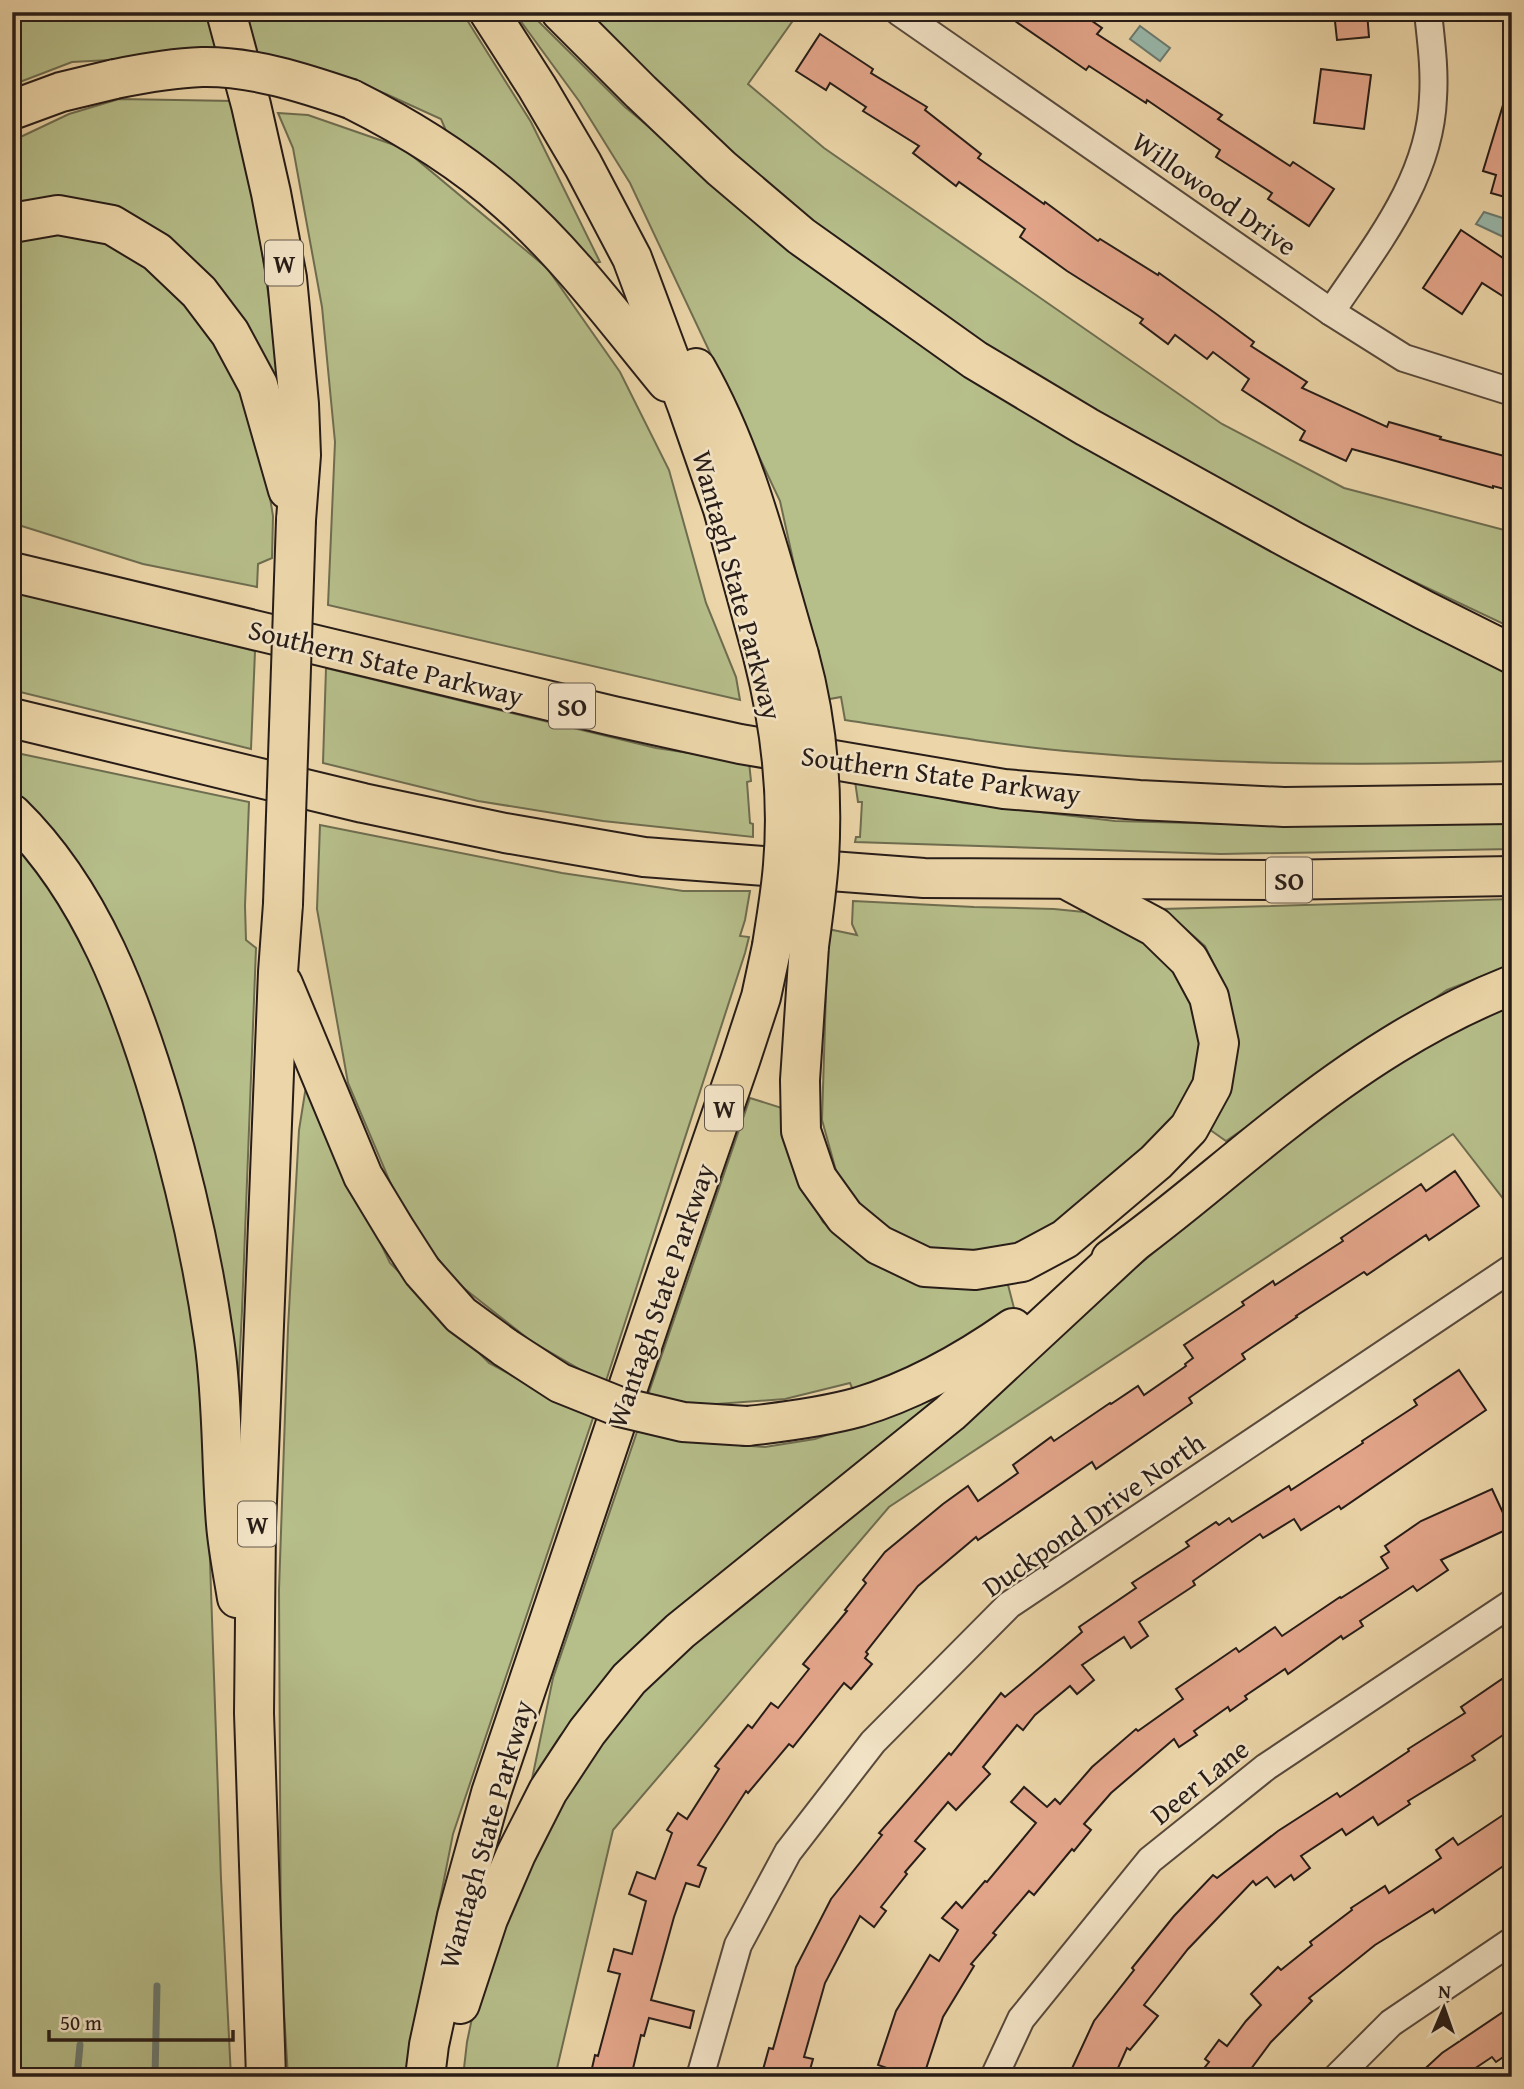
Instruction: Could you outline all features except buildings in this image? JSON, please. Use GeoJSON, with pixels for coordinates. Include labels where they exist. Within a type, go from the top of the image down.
{"type":"FeatureCollection","features":[{"type":"Feature","properties":{"kind":"highway","name":"W"},"geometry":{"type":"LineString","coordinates":[[226,12],[251,105],[287,278],[301,455],[296,520],[283,904],[256,1527],[254,1713],[266,2077]]}},
{"type":"Feature","properties":{"kind":"highway","name":"Wantagh State Parkway"},"geometry":{"type":"LineString","coordinates":[[425,2077],[429,2045],[457,1916],[491,1793],[761,997],[772,946],[783,864],[784,800],[779,737],[781,656],[723,509],[632,258],[576,154],[489,12]]}},
{"type":"Feature","properties":{"kind":"highway"},"geometry":{"type":"LineString","coordinates":[[561,12],[721,168],[801,236],[975,360],[1087,427],[1281,535],[1512,654]]}},
{"type":"Feature","properties":{"kind":"highway"},"geometry":{"type":"LineString","coordinates":[[12,110],[61,92],[115,79],[157,71],[204,67],[295,80],[351,99],[397,122],[451,157],[507,201],[577,272],[688,408]]}},
{"type":"Feature","properties":{"kind":"highway"},"geometry":{"type":"LineString","coordinates":[[12,223],[58,215],[112,225],[158,252],[199,292],[230,333],[258,385],[296,520]]}},
{"type":"Feature","properties":{"kind":"highway"},"geometry":{"type":"LineString","coordinates":[[632,258],[701,377],[735,449],[758,517],[781,656],[815,735],[819,859],[800,1080],[802,1131],[817,1178],[845,1217],[879,1245],[925,1267],[975,1270],[1022,1262],[1065,1239],[1156,1162],[1189,1128],[1212,1086],[1219,1043],[1209,997],[1189,960],[1155,927],[1066,880]]}},
{"type":"Feature","properties":{"kind":"highway","name":"Southern State Parkway"},"geometry":{"type":"LineString","coordinates":[[12,572],[740,744],[1004,789],[1139,800],[1284,807],[1512,804]]}},
{"type":"Feature","properties":{"kind":"highway","name":"SO"},"geometry":{"type":"LineString","coordinates":[[12,719],[363,803],[505,833],[644,856],[924,878],[1066,880],[1512,876]]}},
{"type":"Feature","properties":{"kind":"highway"},"geometry":{"type":"LineString","coordinates":[[12,814],[29,830],[67,879],[95,929],[123,989],[148,1055],[173,1143],[194,1228],[215,1342],[226,1527],[254,1713]]}},
{"type":"Feature","properties":{"kind":"highway"},"geometry":{"type":"LineString","coordinates":[[278,972],[363,1176],[422,1271],[461,1315],[506,1348],[560,1382],[620,1407],[683,1422],[747,1426],[805,1419],[859,1406],[925,1381],[981,1351],[1132,1244],[1284,1121],[1353,1071],[1420,1028],[1512,985]]}},
{"type":"Feature","properties":{"kind":"highway"},"geometry":{"type":"LineString","coordinates":[[439,2077],[479,1945],[516,1854],[548,1791],[587,1732],[629,1679],[680,1631],[950,1413],[1132,1244]]}},
{"type":"Feature","properties":{"kind":"street","name":"Willowood Drive"},"geometry":{"type":"LineString","coordinates":[[899,12],[1331,312],[1404,358],[1512,391]]}},
{"type":"Feature","properties":{"kind":"street"},"geometry":{"type":"LineString","coordinates":[[1331,312],[1405,201],[1418,170],[1430,125],[1433,99],[1433,58],[1428,12]]}},
{"type":"Feature","properties":{"kind":"street","name":"Duckpond Drive North"},"geometry":{"type":"LineString","coordinates":[[700,2077],[738,1945],[788,1852],[873,1742],[1009,1605],[1512,1268]]}},
{"type":"Feature","properties":{"kind":"street","name":"Deer Lane"},"geometry":{"type":"LineString","coordinates":[[994,2077],[1021,2019],[1150,1860],[1266,1767],[1512,1603]]}},
{"type":"Feature","properties":{"kind":"street"},"geometry":{"type":"LineString","coordinates":[[1337,2077],[1391,2023],[1512,1941]]}},
{"type":"Feature","properties":{"kind":"green space"},"geometry":{"type":"Polygon","coordinates":[[[12,12],[208,12],[223,54],[72,62],[12,85],[12,12]]]}},
{"type":"Feature","properties":{"kind":"green space"},"geometry":{"type":"Polygon","coordinates":[[[244,12],[462,12],[531,122],[600,262],[584,264],[452,145],[441,119],[322,69],[258,56],[244,12]]]}},
{"type":"Feature","properties":{"kind":"green space"},"geometry":{"type":"Polygon","coordinates":[[[514,12],[529,12],[625,107],[871,311],[1003,398],[1512,666],[1512,761],[1403,764],[1185,760],[1019,746],[845,720],[841,697],[824,700],[780,501],[630,183],[579,101],[514,12]]]}},
{"type":"Feature","properties":{"kind":"green space"},"geometry":{"type":"Polygon","coordinates":[[[576,12],[799,12],[748,84],[824,148],[1222,424],[1344,488],[1512,532],[1512,628],[1326,540],[999,356],[806,218],[654,90],[576,12]]]}},
{"type":"Feature","properties":{"kind":"green space"},"geometry":{"type":"Polygon","coordinates":[[[119,99],[234,101],[251,178],[276,346],[285,455],[161,233],[12,210],[12,141],[69,114],[119,99]]]}},
{"type":"Feature","properties":{"kind":"green space"},"geometry":{"type":"Polygon","coordinates":[[[278,113],[308,115],[403,148],[547,268],[620,372],[669,470],[706,603],[736,677],[740,700],[328,605],[335,442],[322,307],[293,148],[278,113]]]}},
{"type":"Feature","properties":{"kind":"green space"},"geometry":{"type":"Polygon","coordinates":[[[53,229],[131,246],[215,326],[258,424],[273,516],[272,558],[258,564],[257,587],[143,564],[12,523],[12,241],[53,229]]]}},
{"type":"Feature","properties":{"kind":"green space"},"geometry":{"type":"Polygon","coordinates":[[[12,591],[255,651],[251,749],[12,690],[12,591]]]}},
{"type":"Feature","properties":{"kind":"green space"},"geometry":{"type":"Polygon","coordinates":[[[326,668],[656,748],[749,762],[751,781],[747,782],[753,837],[603,821],[478,801],[323,763],[326,668]]]}},
{"type":"Feature","properties":{"kind":"green space"},"geometry":{"type":"Polygon","coordinates":[[[12,752],[249,802],[246,940],[256,948],[234,1469],[219,1299],[80,867],[12,790],[12,752]]]}},
{"type":"Feature","properties":{"kind":"green space"},"geometry":{"type":"Polygon","coordinates":[[[855,781],[964,803],[1115,821],[1268,825],[1512,821],[1512,849],[1221,854],[855,842],[856,837],[860,837],[862,802],[858,802],[855,781]]]}},
{"type":"Feature","properties":{"kind":"green space"},"geometry":{"type":"Polygon","coordinates":[[[320,825],[562,873],[683,891],[750,891],[740,936],[749,937],[745,953],[606,1381],[588,1374],[531,1341],[456,1282],[404,1215],[348,1083],[317,909],[320,825]]]}},
{"type":"Feature","properties":{"kind":"green space"},"geometry":{"type":"Polygon","coordinates":[[[12,842],[50,877],[88,943],[149,1104],[187,1261],[205,1417],[221,1879],[231,2077],[12,2077],[12,842]]]}},
{"type":"Feature","properties":{"kind":"green space"},"geometry":{"type":"Polygon","coordinates":[[[1512,899],[1512,965],[1447,990],[1226,1141],[1206,1127],[1231,1062],[1229,996],[1205,946],[1163,909],[1512,899]]]}},
{"type":"Feature","properties":{"kind":"green space"},"geometry":{"type":"Polygon","coordinates":[[[853,901],[1054,909],[1114,915],[1168,955],[1190,986],[1205,1043],[1193,1095],[1179,1123],[1039,1241],[955,1258],[891,1241],[843,1196],[822,1120],[828,929],[857,935],[852,924],[853,901]]]}},
{"type":"Feature","properties":{"kind":"green space"},"geometry":{"type":"Polygon","coordinates":[[[1512,1001],[1512,1210],[1453,1134],[889,1507],[613,1830],[555,2077],[463,2077],[467,2042],[484,1961],[528,1843],[639,1686],[1293,1137],[1430,1041],[1512,1001]]]}},
{"type":"Feature","properties":{"kind":"green space"},"geometry":{"type":"Polygon","coordinates":[[[307,1080],[325,1128],[390,1263],[489,1363],[594,1415],[453,1834],[405,2077],[288,2077],[281,1964],[279,1590],[288,1328],[299,1130],[307,1080]]]}},
{"type":"Feature","properties":{"kind":"green space"},"geometry":{"type":"Polygon","coordinates":[[[750,1098],[785,1109],[799,1178],[823,1222],[876,1263],[1007,1281],[1014,1308],[936,1361],[855,1395],[850,1383],[785,1399],[703,1405],[648,1395],[750,1098]]]}},
{"type":"Feature","properties":{"kind":"green space"},"geometry":{"type":"Polygon","coordinates":[[[935,1399],[632,1655],[560,1736],[532,1779],[553,1678],[638,1429],[700,1442],[765,1447],[815,1439],[935,1399]]]}},
{"type":"Feature","properties":{"kind":"shaded area"},"geometry":{"type":"Polygon","coordinates":[[[1140,26],[1170,48],[1160,61],[1130,39],[1140,26]]]}},
{"type":"Feature","properties":{"kind":"shaded area"},"geometry":{"type":"Polygon","coordinates":[[[1484,212],[1512,221],[1510,240],[1476,224],[1484,212]]]}},
{"type":"Feature","properties":{"kind":"waterway"},"geometry":{"type":"LineString","coordinates":[[12,273],[14,264]]}},
{"type":"Feature","properties":{"kind":"waterway"},"geometry":{"type":"LineString","coordinates":[[155,2077],[157,1986]]}},
{"type":"Feature","properties":{"kind":"waterway"},"geometry":{"type":"LineString","coordinates":[[77,2077],[80,2045]]}}]}
